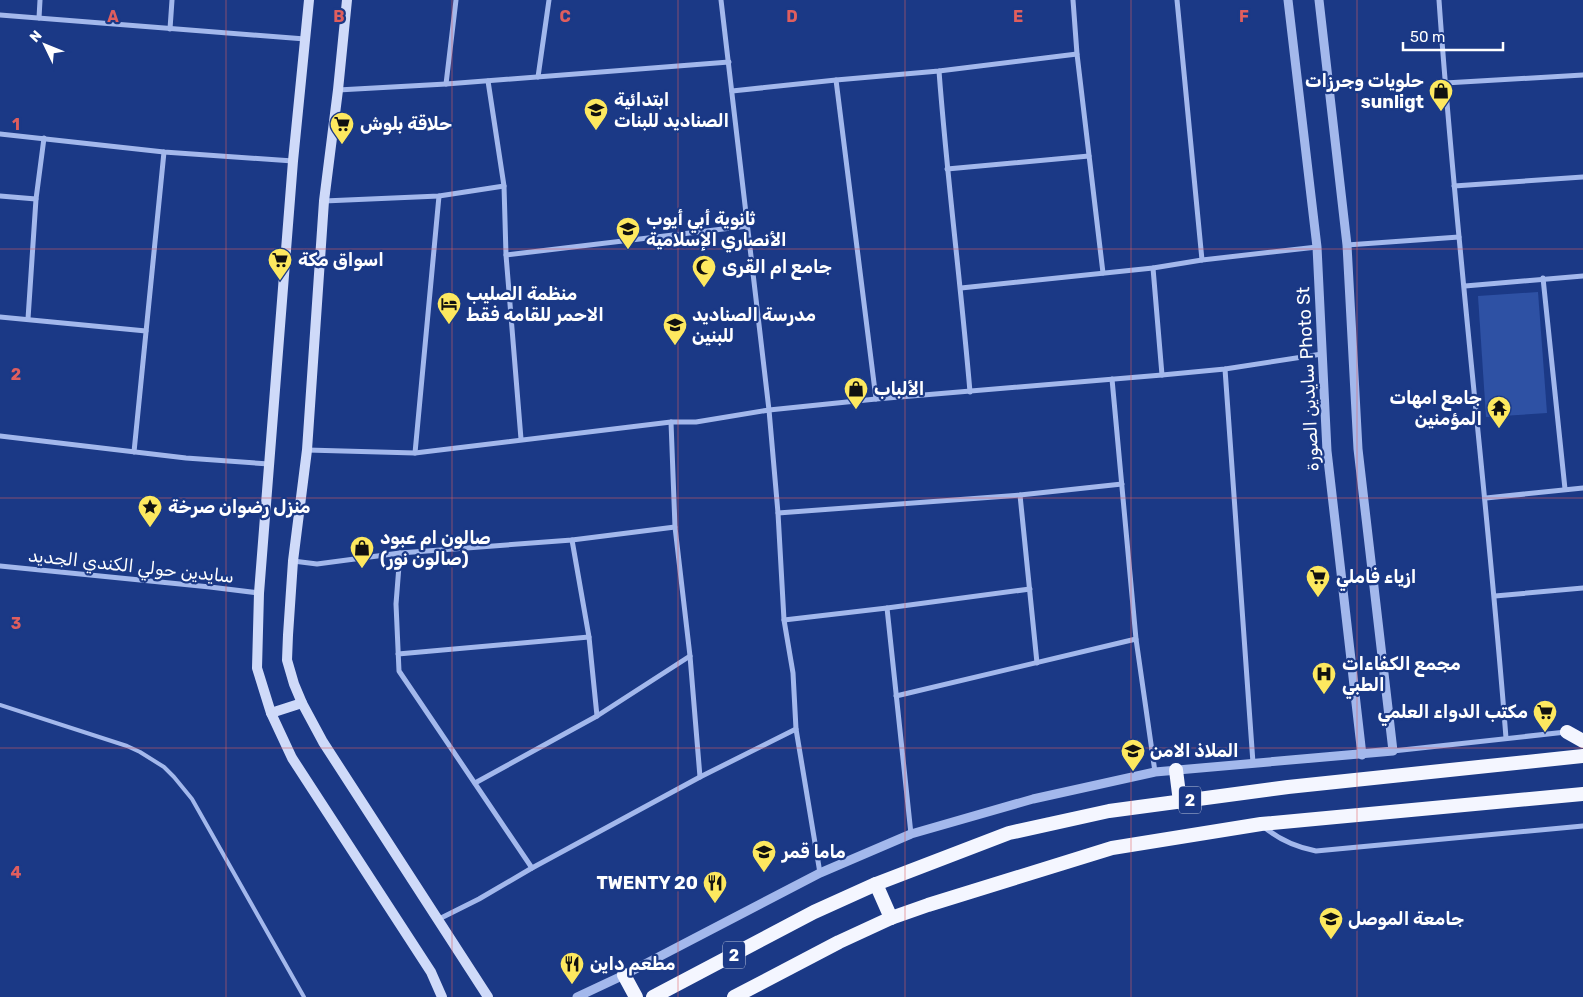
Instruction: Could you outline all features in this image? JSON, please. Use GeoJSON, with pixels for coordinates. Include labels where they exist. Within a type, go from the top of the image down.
{"type":"FeatureCollection","features":[{"type":"Feature","properties":{"kind":"highway","name":"2"},"geometry":{"type":"LineString","coordinates":[[653,997],[814,912],[876,884],[1009,833],[1109,811],[1288,787],[1583,756]]}},
{"type":"Feature","properties":{"kind":"highway"},"geometry":{"type":"LineString","coordinates":[[1176,770],[1180,802]]}},
{"type":"Feature","properties":{"kind":"highway","name":"2"},"geometry":{"type":"LineString","coordinates":[[734,997],[840,942],[892,918],[1112,848],[1261,824],[1583,794]]}},
{"type":"Feature","properties":{"kind":"highway"},"geometry":{"type":"LineString","coordinates":[[876,884],[892,918]]}},
{"type":"Feature","properties":{"kind":"highway"},"geometry":{"type":"LineString","coordinates":[[624,975],[636,997]]}},
{"type":"Feature","properties":{"kind":"main road"},"geometry":{"type":"LineString","coordinates":[[309,0],[293,160],[269,464],[259,593],[257,668],[271,713],[292,758],[431,972],[442,997]]}},
{"type":"Feature","properties":{"kind":"main road"},"geometry":{"type":"LineString","coordinates":[[347,0],[324,201],[307,450],[293,561],[287,660],[302,703],[336,764],[439,919],[488,997]]}},
{"type":"Feature","properties":{"kind":"main road"},"geometry":{"type":"LineString","coordinates":[[271,713],[302,703]]}},
{"type":"Feature","properties":{"kind":"street"},"geometry":{"type":"LineString","coordinates":[[39,18],[40,0]]}},
{"type":"Feature","properties":{"kind":"street"},"geometry":{"type":"LineString","coordinates":[[170,29],[172,0]]}},
{"type":"Feature","properties":{"kind":"street"},"geometry":{"type":"LineString","coordinates":[[446,84],[456,0]]}},
{"type":"Feature","properties":{"kind":"street"},"geometry":{"type":"LineString","coordinates":[[538,77],[549,0]]}},
{"type":"Feature","properties":{"kind":"street"},"geometry":{"type":"LineString","coordinates":[[721,0],[769,410],[778,514],[784,620],[793,673],[796,729],[820,873]]}},
{"type":"Feature","properties":{"kind":"street"},"geometry":{"type":"LineString","coordinates":[[1073,0],[1077,54],[1102,273]]}},
{"type":"Feature","properties":{"kind":"street"},"geometry":{"type":"LineString","coordinates":[[1177,0],[1202,260]]}},
{"type":"Feature","properties":{"kind":"street","name":"سايدين الصورة Photo St"},"geometry":{"type":"LineString","coordinates":[[1288,0],[1317,247],[1327,451],[1362,755]]}},
{"type":"Feature","properties":{"kind":"street"},"geometry":{"type":"LineString","coordinates":[[1319,0],[1347,244],[1358,449],[1393,751]]}},
{"type":"Feature","properties":{"kind":"street"},"geometry":{"type":"LineString","coordinates":[[1440,0],[1454,186],[1486,498],[1506,738]]}},
{"type":"Feature","properties":{"kind":"street"},"geometry":{"type":"LineString","coordinates":[[0,15],[305,39]]}},
{"type":"Feature","properties":{"kind":"street"},"geometry":{"type":"LineString","coordinates":[[732,91],[939,71],[1077,54]]}},
{"type":"Feature","properties":{"kind":"street"},"geometry":{"type":"LineString","coordinates":[[338,90],[488,81],[729,62]]}},
{"type":"Feature","properties":{"kind":"street"},"geometry":{"type":"LineString","coordinates":[[939,71],[970,392]]}},
{"type":"Feature","properties":{"kind":"street"},"geometry":{"type":"LineString","coordinates":[[1445,83],[1583,75]]}},
{"type":"Feature","properties":{"kind":"street"},"geometry":{"type":"LineString","coordinates":[[836,80],[876,399]]}},
{"type":"Feature","properties":{"kind":"street"},"geometry":{"type":"LineString","coordinates":[[488,81],[504,186],[506,255],[521,440]]}},
{"type":"Feature","properties":{"kind":"street"},"geometry":{"type":"LineString","coordinates":[[0,134],[164,152],[293,160]]}},
{"type":"Feature","properties":{"kind":"street"},"geometry":{"type":"LineString","coordinates":[[28,319],[36,199],[44,138]]}},
{"type":"Feature","properties":{"kind":"street"},"geometry":{"type":"LineString","coordinates":[[134,452],[164,152]]}},
{"type":"Feature","properties":{"kind":"street"},"geometry":{"type":"LineString","coordinates":[[947,169],[1089,156]]}},
{"type":"Feature","properties":{"kind":"street"},"geometry":{"type":"LineString","coordinates":[[1454,186],[1583,177]]}},
{"type":"Feature","properties":{"kind":"street"},"geometry":{"type":"LineString","coordinates":[[324,201],[439,196],[504,186]]}},
{"type":"Feature","properties":{"kind":"street"},"geometry":{"type":"LineString","coordinates":[[0,196],[36,199]]}},
{"type":"Feature","properties":{"kind":"street"},"geometry":{"type":"LineString","coordinates":[[415,453],[439,196]]}},
{"type":"Feature","properties":{"kind":"street"},"geometry":{"type":"LineString","coordinates":[[506,255],[748,226]]}},
{"type":"Feature","properties":{"kind":"street"},"geometry":{"type":"LineString","coordinates":[[1347,244],[1459,237]]}},
{"type":"Feature","properties":{"kind":"street"},"geometry":{"type":"LineString","coordinates":[[961,288],[1153,268],[1202,260],[1317,247]]}},
{"type":"Feature","properties":{"kind":"street"},"geometry":{"type":"LineString","coordinates":[[1153,268],[1162,375]]}},
{"type":"Feature","properties":{"kind":"street"},"geometry":{"type":"LineString","coordinates":[[1465,286],[1583,276]]}},
{"type":"Feature","properties":{"kind":"street"},"geometry":{"type":"LineString","coordinates":[[1543,278],[1565,489]]}},
{"type":"Feature","properties":{"kind":"street"},"geometry":{"type":"LineString","coordinates":[[0,317],[146,330]]}},
{"type":"Feature","properties":{"kind":"street"},"geometry":{"type":"LineString","coordinates":[[307,450],[415,453],[671,422],[696,422],[769,410],[1225,369],[1322,354]]}},
{"type":"Feature","properties":{"kind":"street"},"geometry":{"type":"LineString","coordinates":[[1225,369],[1253,763]]}},
{"type":"Feature","properties":{"kind":"street"},"geometry":{"type":"LineString","coordinates":[[1112,379],[1136,639],[1155,772]]}},
{"type":"Feature","properties":{"kind":"street"},"geometry":{"type":"LineString","coordinates":[[671,422],[675,527],[690,656],[700,777]]}},
{"type":"Feature","properties":{"kind":"street"},"geometry":{"type":"LineString","coordinates":[[0,436],[134,452],[269,464]]}},
{"type":"Feature","properties":{"kind":"street"},"geometry":{"type":"LineString","coordinates":[[778,514],[1122,484]]}},
{"type":"Feature","properties":{"kind":"street"},"geometry":{"type":"LineString","coordinates":[[1486,498],[1583,488]]}},
{"type":"Feature","properties":{"kind":"street"},"geometry":{"type":"LineString","coordinates":[[1020,494],[1037,662]]}},
{"type":"Feature","properties":{"kind":"street"},"geometry":{"type":"LineString","coordinates":[[293,561],[317,564],[400,553],[572,540],[675,527]]}},
{"type":"Feature","properties":{"kind":"street"},"geometry":{"type":"LineString","coordinates":[[572,540],[589,637],[597,716]]}},
{"type":"Feature","properties":{"kind":"street"},"geometry":{"type":"LineString","coordinates":[[400,553],[396,604],[399,671],[532,868]]}},
{"type":"Feature","properties":{"kind":"street","name":"سايدين حولي الكندي الجديد"},"geometry":{"type":"LineString","coordinates":[[0,566],[210,586],[259,593]]}},
{"type":"Feature","properties":{"kind":"street"},"geometry":{"type":"LineString","coordinates":[[1495,596],[1583,588]]}},
{"type":"Feature","properties":{"kind":"street"},"geometry":{"type":"LineString","coordinates":[[784,620],[1030,589]]}},
{"type":"Feature","properties":{"kind":"street"},"geometry":{"type":"LineString","coordinates":[[887,608],[911,834]]}},
{"type":"Feature","properties":{"kind":"street"},"geometry":{"type":"LineString","coordinates":[[398,654],[589,637]]}},
{"type":"Feature","properties":{"kind":"street"},"geometry":{"type":"LineString","coordinates":[[896,696],[1136,639]]}},
{"type":"Feature","properties":{"kind":"street"},"geometry":{"type":"LineString","coordinates":[[475,783],[597,716],[690,656]]}},
{"type":"Feature","properties":{"kind":"street"},"geometry":{"type":"LineString","coordinates":[[439,919],[479,899],[532,868],[700,777],[796,729]]}},
{"type":"Feature","properties":{"kind":"street"},"geometry":{"type":"LineString","coordinates":[[576,997],[624,975],[820,873],[911,834],[1033,798],[1155,772],[1362,755],[1506,738],[1575,735]]}},
{"type":"Feature","properties":{"kind":"street"},"geometry":{"type":"LineString","coordinates":[[1261,824],[1284,841],[1316,851],[1583,826]]}},
{"type":"Feature","properties":{"kind":"lane"},"geometry":{"type":"LineString","coordinates":[[0,705],[127,746],[152,759],[174,777],[192,798],[304,997]]}},
{"type":"Feature","properties":{"kind":"shaded area"},"geometry":{"type":"Polygon","coordinates":[[[1538,292],[1547,413],[1486,417],[1478,296],[1538,292]]]}},
{"type":"Feature","properties":{"kind":"place","name":"حلويات وجرزات sunligt"},"geometry":{"type":"Point","coordinates":[1441,112]}},
{"type":"Feature","properties":{"kind":"place","name":"ابتدائية الصناديد للبنات"},"geometry":{"type":"Point","coordinates":[596,131]}},
{"type":"Feature","properties":{"kind":"place","name":"حلاقة بلوش"},"geometry":{"type":"Point","coordinates":[342,145]}},
{"type":"Feature","properties":{"kind":"place","name":"ثانوية أبي أيوب الأنصاري الإسلامية"},"geometry":{"type":"Point","coordinates":[628,250]}},
{"type":"Feature","properties":{"kind":"place","name":"اسواق مكة"},"geometry":{"type":"Point","coordinates":[280,281]}},
{"type":"Feature","properties":{"kind":"place","name":"جامع ام القرى"},"geometry":{"type":"Point","coordinates":[704,288]}},
{"type":"Feature","properties":{"kind":"place","name":"منظمة الصليب الاحمر للقامه فقط"},"geometry":{"type":"Point","coordinates":[449,325]}},
{"type":"Feature","properties":{"kind":"place","name":"مدرسة الصناديد للبنين"},"geometry":{"type":"Point","coordinates":[675,346]}},
{"type":"Feature","properties":{"kind":"place","name":"الألباب"},"geometry":{"type":"Point","coordinates":[856,410]}},
{"type":"Feature","properties":{"kind":"place","name":"جامع امهات المؤمنين"},"geometry":{"type":"Point","coordinates":[1499,429]}},
{"type":"Feature","properties":{"kind":"place","name":"منزل رضوان صرخة"},"geometry":{"type":"Point","coordinates":[150,528]}},
{"type":"Feature","properties":{"kind":"place","name":"صالون ام عبود (صالون نور)"},"geometry":{"type":"Point","coordinates":[362,569]}},
{"type":"Feature","properties":{"kind":"place","name":"ازياء فاملي"},"geometry":{"type":"Point","coordinates":[1318,598]}},
{"type":"Feature","properties":{"kind":"place","name":"مجمع الكفاءات الطبي"},"geometry":{"type":"Point","coordinates":[1324,695]}},
{"type":"Feature","properties":{"kind":"place","name":"مكتب الدواء العلمي"},"geometry":{"type":"Point","coordinates":[1545,733]}},
{"type":"Feature","properties":{"kind":"place","name":"الملاذ الامن"},"geometry":{"type":"Point","coordinates":[1133,772]}},
{"type":"Feature","properties":{"kind":"place","name":"ماما قمر"},"geometry":{"type":"Point","coordinates":[764,873]}},
{"type":"Feature","properties":{"kind":"place","name":"TWENTY 20"},"geometry":{"type":"Point","coordinates":[715,904]}},
{"type":"Feature","properties":{"kind":"place","name":"جامعة الموصل"},"geometry":{"type":"Point","coordinates":[1331,940]}},
{"type":"Feature","properties":{"kind":"place","name":"مطعم داين"},"geometry":{"type":"Point","coordinates":[572,985]}}]}
